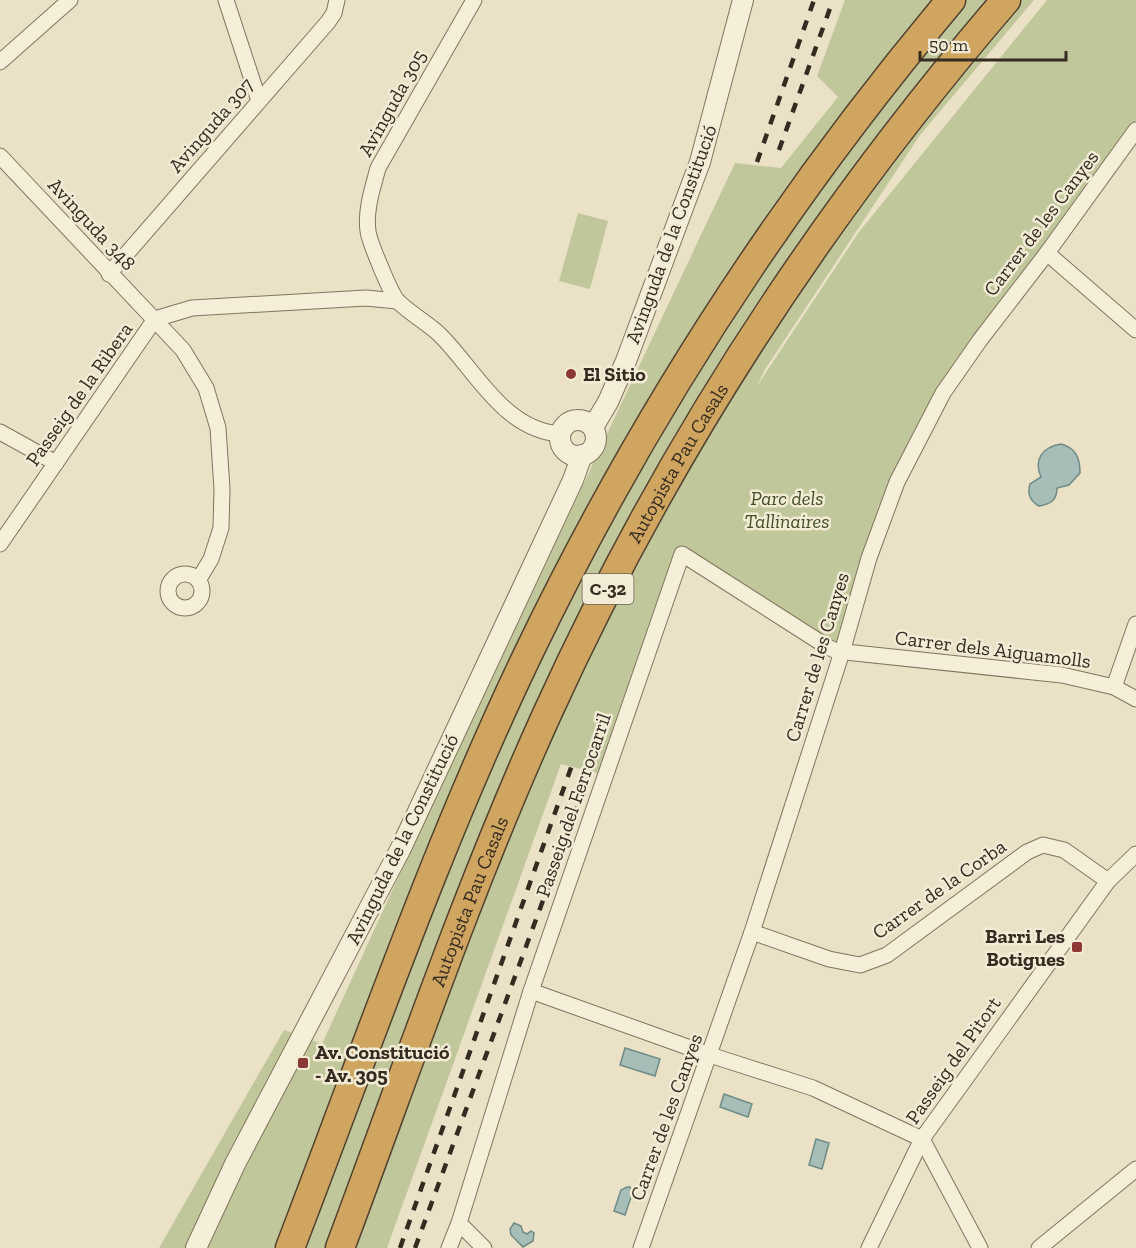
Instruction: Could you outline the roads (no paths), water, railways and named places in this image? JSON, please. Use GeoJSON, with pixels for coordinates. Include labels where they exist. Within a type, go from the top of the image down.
{"type":"FeatureCollection","features":[{"type":"Feature","properties":{"kind":"highway","name":"C-32"},"geometry":{"type":"LineString","coordinates":[[290,1248],[400,957],[480,760],[529,652],[588,535],[649,425],[731,294],[862,111],[951,0]]}},
{"type":"Feature","properties":{"kind":"highway","name":"Autopista Pau Casals"},"geometry":{"type":"LineString","coordinates":[[340,1248],[417,1036],[493,838],[547,713],[638,531],[730,374],[826,229],[911,116],[1006,0]]}},
{"type":"Feature","properties":{"kind":"street"},"geometry":{"type":"LineString","coordinates":[[0,62],[70,0]]}},
{"type":"Feature","properties":{"kind":"street"},"geometry":{"type":"LineString","coordinates":[[226,0],[259,101]]}},
{"type":"Feature","properties":{"kind":"street","name":"Avinguda 307"},"geometry":{"type":"LineString","coordinates":[[109,274],[328,22],[334,13],[337,0]]}},
{"type":"Feature","properties":{"kind":"street","name":"Avinguda 305"},"geometry":{"type":"LineString","coordinates":[[474,0],[378,168],[370,196],[368,231],[397,301],[437,332],[506,410],[542,430],[560,434]]}},
{"type":"Feature","properties":{"kind":"street","name":"Avinguda de la Constitució"},"geometry":{"type":"LineString","coordinates":[[196,1248],[209,1217],[401,848],[573,480],[582,455],[587,453],[594,444],[596,438],[593,427],[608,402],[626,361],[700,162],[743,0]]}},
{"type":"Feature","properties":{"kind":"street","name":"Carrer de les Canyes"},"geometry":{"type":"LineString","coordinates":[[641,1248],[752,932],[842,652],[869,558],[897,482],[943,393],[1136,130]]}},
{"type":"Feature","properties":{"kind":"street","name":"Avinguda 348"},"geometry":{"type":"LineString","coordinates":[[0,156],[183,350],[206,388],[218,428],[222,489],[221,528],[212,559],[199,579]]}},
{"type":"Feature","properties":{"kind":"street"},"geometry":{"type":"LineString","coordinates":[[1047,253],[1136,330]]}},
{"type":"Feature","properties":{"kind":"street","name":"Passeig de la Ribera"},"geometry":{"type":"LineString","coordinates":[[0,544],[155,319],[192,308],[366,298],[397,301]]}},
{"type":"Feature","properties":{"kind":"street"},"geometry":{"type":"LineString","coordinates":[[582,455],[570,454],[565,450],[560,434],[566,423],[572,421],[583,421],[593,427]]}},
{"type":"Feature","properties":{"kind":"street"},"geometry":{"type":"LineString","coordinates":[[0,432],[56,463]]}},
{"type":"Feature","properties":{"kind":"street","name":"Passeig del Ferrocarril"},"geometry":{"type":"LineString","coordinates":[[449,1248],[459,1223],[531,991],[682,554],[826,646],[842,652]]}},
{"type":"Feature","properties":{"kind":"street"},"geometry":{"type":"LineString","coordinates":[[1114,687],[1136,624]]}},
{"type":"Feature","properties":{"kind":"street","name":"Carrer dels Aiguamolls"},"geometry":{"type":"LineString","coordinates":[[842,652],[1062,675],[1114,687],[1136,699]]}},
{"type":"Feature","properties":{"kind":"street","name":"Carrer de la Corba"},"geometry":{"type":"LineString","coordinates":[[752,932],[829,959],[860,965],[887,955],[1027,852],[1043,845],[1064,850],[1107,880]]}},
{"type":"Feature","properties":{"kind":"street","name":"Passeig del Pitort"},"geometry":{"type":"LineString","coordinates":[[869,1248],[922,1139],[1107,880],[1136,854]]}},
{"type":"Feature","properties":{"kind":"street"},"geometry":{"type":"LineString","coordinates":[[531,991],[710,1055],[813,1088],[922,1139],[980,1248]]}},
{"type":"Feature","properties":{"kind":"street"},"geometry":{"type":"LineString","coordinates":[[1039,1248],[1136,1169]]}},
{"type":"Feature","properties":{"kind":"street","name":"Avinguda de la Constitució"},"geometry":{"type":"LineString","coordinates":[[183,1248],[209,1217]]}},
{"type":"Feature","properties":{"kind":"street"},"geometry":{"type":"LineString","coordinates":[[459,1223],[484,1248]]}},
{"type":"Feature","properties":{"kind":"water"},"geometry":{"type":"Polygon","coordinates":[[[1061,444],[1076,454],[1080,473],[1069,485],[1057,488],[1056,496],[1052,501],[1039,506],[1030,497],[1030,484],[1041,477],[1038,465],[1041,455],[1049,448],[1061,444]]]}},
{"type":"Feature","properties":{"kind":"water"},"geometry":{"type":"Polygon","coordinates":[[[625,1048],[660,1059],[655,1076],[620,1065],[625,1048]]]}},
{"type":"Feature","properties":{"kind":"water"},"geometry":{"type":"Polygon","coordinates":[[[724,1094],[752,1104],[748,1117],[720,1107],[724,1094]]]}},
{"type":"Feature","properties":{"kind":"water"},"geometry":{"type":"Polygon","coordinates":[[[816,1139],[829,1143],[822,1169],[809,1165],[816,1139]]]}},
{"type":"Feature","properties":{"kind":"water"},"geometry":{"type":"Polygon","coordinates":[[[630,1187],[632,1194],[625,1215],[614,1211],[621,1190],[630,1187]]]}},
{"type":"Feature","properties":{"kind":"water"},"geometry":{"type":"Polygon","coordinates":[[[514,1223],[521,1226],[523,1232],[527,1234],[531,1231],[534,1233],[533,1241],[523,1247],[511,1235],[510,1229],[514,1223]]]}},
{"type":"Feature","properties":{"kind":"railway"},"geometry":{"type":"LineString","coordinates":[[757,162],[814,0]]}},
{"type":"Feature","properties":{"kind":"railway"},"geometry":{"type":"LineString","coordinates":[[779,150],[833,0]]}},
{"type":"Feature","properties":{"kind":"railway"},"geometry":{"type":"LineString","coordinates":[[415,1248],[594,762]]}},
{"type":"Feature","properties":{"kind":"railway"},"geometry":{"type":"LineString","coordinates":[[400,1248],[572,765]]}},
{"type":"Feature","properties":{"kind":"place","name":"El Sitio"},"geometry":{"type":"Point","coordinates":[571,374]}},
{"type":"Feature","properties":{"kind":"place","name":"Barri Les Botigues"},"geometry":{"type":"Point","coordinates":[1077,947]}},
{"type":"Feature","properties":{"kind":"place","name":"Av. Constitució - Av. 305"},"geometry":{"type":"Point","coordinates":[303,1063]}},
{"type":"Feature","properties":{"kind":"park label","name":"Parc dels Tallinaires"},"geometry":{"type":"Point","coordinates":[787,510]}}]}
